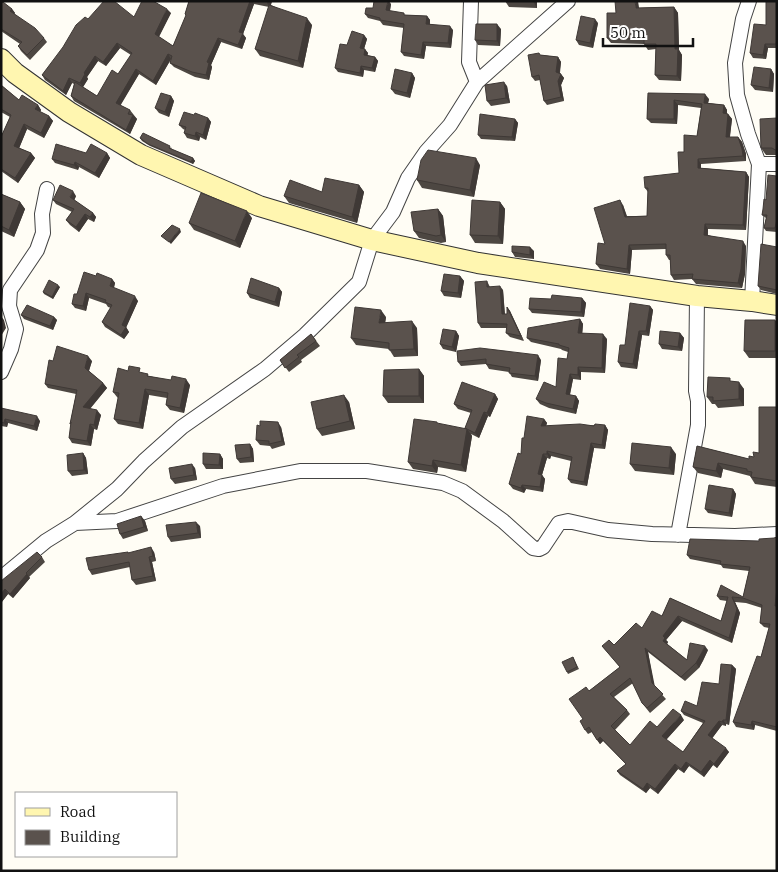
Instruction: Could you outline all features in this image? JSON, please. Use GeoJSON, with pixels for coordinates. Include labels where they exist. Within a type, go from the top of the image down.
{"type":"FeatureCollection","features":[{"type":"Feature","properties":{"kind":"main road"},"geometry":{"type":"LineString","coordinates":[[1,59],[15,73],[69,112],[141,155],[259,206],[372,240],[478,263],[697,296],[777,305]]}},
{"type":"Feature","properties":{"kind":"street"},"geometry":{"type":"LineString","coordinates":[[471,1],[469,62],[477,82]]}},
{"type":"Feature","properties":{"kind":"street"},"geometry":{"type":"LineString","coordinates":[[1,578],[46,540],[75,523],[117,489],[144,461],[182,427],[265,369],[304,335],[358,282],[372,240],[393,212],[408,178],[426,152],[450,124],[477,82],[568,1]]}},
{"type":"Feature","properties":{"kind":"street"},"geometry":{"type":"LineString","coordinates":[[749,1],[743,19],[735,63],[737,95],[759,164],[752,301]]}},
{"type":"Feature","properties":{"kind":"street"},"geometry":{"type":"LineString","coordinates":[[759,164],[777,164]]}},
{"type":"Feature","properties":{"kind":"street"},"geometry":{"type":"LineString","coordinates":[[1,372],[11,349],[16,329],[8,306],[10,290],[37,250],[43,233],[42,214],[47,189]]}},
{"type":"Feature","properties":{"kind":"street"},"geometry":{"type":"LineString","coordinates":[[678,535],[698,420],[696,390],[697,296]]}},
{"type":"Feature","properties":{"kind":"street"},"geometry":{"type":"LineString","coordinates":[[75,523],[117,521],[223,486],[271,476],[300,471],[367,471],[443,483],[462,491],[503,521],[533,548],[538,549],[543,547],[559,523],[568,521],[608,530],[652,534],[735,536],[777,534]]}},
{"type":"Feature","properties":{"kind":"building"},"geometry":{"type":"Polygon","coordinates":[[[104,1],[114,1],[134,17],[142,1],[153,1],[167,9],[155,34],[173,46],[186,15],[189,1],[250,1],[239,32],[243,33],[238,45],[218,38],[207,62],[209,63],[206,75],[192,72],[170,63],[172,56],[168,54],[153,81],[136,69],[116,103],[130,110],[128,114],[133,115],[126,130],[71,96],[75,82],[97,96],[112,70],[118,74],[132,53],[117,43],[103,62],[95,56],[80,83],[69,78],[63,91],[42,75],[63,47],[76,25],[85,17],[88,19],[104,1]]]}},
{"type":"Feature","properties":{"kind":"building"},"geometry":{"type":"Polygon","coordinates":[[[374,1],[388,1],[386,10],[404,13],[404,15],[427,16],[426,24],[450,26],[448,43],[423,42],[421,55],[401,52],[404,24],[380,20],[380,18],[365,14],[366,8],[373,8],[374,1]]]}},
{"type":"Feature","properties":{"kind":"building"},"geometry":{"type":"Polygon","coordinates":[[[615,1],[635,1],[636,8],[674,7],[675,49],[678,49],[677,76],[655,75],[656,44],[644,44],[644,39],[607,38],[607,13],[616,13],[615,1]]]}},
{"type":"Feature","properties":{"kind":"building"},"geometry":{"type":"Polygon","coordinates":[[[766,1],[777,1],[776,44],[765,44],[763,55],[750,53],[754,24],[766,25],[766,1]]]}},
{"type":"Feature","properties":{"kind":"building"},"geometry":{"type":"Polygon","coordinates":[[[3,2],[12,9],[10,11],[35,28],[44,38],[27,55],[18,46],[22,42],[1,29],[1,4],[3,2]]]}},
{"type":"Feature","properties":{"kind":"building"},"geometry":{"type":"Polygon","coordinates":[[[269,5],[307,18],[298,61],[255,49],[269,5]]]}},
{"type":"Feature","properties":{"kind":"building"},"geometry":{"type":"Polygon","coordinates":[[[581,16],[595,19],[590,43],[576,40],[581,16]]]}},
{"type":"Feature","properties":{"kind":"building"},"geometry":{"type":"Polygon","coordinates":[[[476,24],[497,24],[497,41],[475,40],[476,24]]]}},
{"type":"Feature","properties":{"kind":"building"},"geometry":{"type":"Polygon","coordinates":[[[352,31],[364,35],[360,48],[365,49],[364,55],[375,57],[372,68],[361,66],[360,73],[335,68],[340,44],[347,45],[352,31]]]}},
{"type":"Feature","properties":{"kind":"building"},"geometry":{"type":"Polygon","coordinates":[[[539,53],[540,55],[558,57],[556,72],[561,74],[558,81],[561,97],[544,101],[539,75],[532,77],[528,55],[539,53]]]}},
{"type":"Feature","properties":{"kind":"building"},"geometry":{"type":"Polygon","coordinates":[[[754,67],[771,69],[769,88],[751,85],[754,67]]]}},
{"type":"Feature","properties":{"kind":"building"},"geometry":{"type":"Polygon","coordinates":[[[395,69],[412,73],[407,93],[391,89],[395,69]]]}},
{"type":"Feature","properties":{"kind":"building"},"geometry":{"type":"Polygon","coordinates":[[[504,82],[506,98],[487,101],[485,85],[504,82]]]}},
{"type":"Feature","properties":{"kind":"building"},"geometry":{"type":"Polygon","coordinates":[[[1,85],[19,100],[22,95],[38,105],[35,109],[49,116],[41,133],[24,124],[14,146],[31,153],[15,178],[1,169],[1,137],[11,115],[1,109],[1,85]]]}},
{"type":"Feature","properties":{"kind":"building"},"geometry":{"type":"Polygon","coordinates":[[[161,93],[171,96],[165,112],[155,108],[161,93]]]}},
{"type":"Feature","properties":{"kind":"building"},"geometry":{"type":"Polygon","coordinates":[[[648,93],[705,94],[704,103],[724,105],[723,113],[728,114],[726,137],[738,137],[743,156],[698,159],[698,168],[746,172],[743,225],[705,224],[704,235],[743,241],[738,283],[692,279],[693,274],[671,275],[670,255],[666,255],[666,244],[629,245],[627,269],[596,264],[598,243],[605,244],[594,208],[620,200],[625,217],[647,216],[648,188],[645,188],[644,177],[679,173],[678,152],[684,152],[684,135],[697,136],[702,104],[674,100],[674,119],[647,119],[648,93]]]}},
{"type":"Feature","properties":{"kind":"building"},"geometry":{"type":"Polygon","coordinates":[[[184,112],[194,115],[195,113],[208,118],[203,135],[196,132],[195,136],[184,133],[186,127],[179,125],[184,112]]]}},
{"type":"Feature","properties":{"kind":"building"},"geometry":{"type":"Polygon","coordinates":[[[480,114],[515,119],[512,137],[478,135],[480,114]]]}},
{"type":"Feature","properties":{"kind":"building"},"geometry":{"type":"Polygon","coordinates":[[[777,118],[777,151],[772,148],[761,148],[760,119],[777,118]]]}},
{"type":"Feature","properties":{"kind":"building"},"geometry":{"type":"Polygon","coordinates":[[[143,133],[170,146],[169,148],[193,158],[191,162],[148,144],[140,138],[143,133]]]}},
{"type":"Feature","properties":{"kind":"building"},"geometry":{"type":"Polygon","coordinates":[[[56,144],[86,153],[91,144],[107,153],[95,173],[75,162],[74,165],[52,159],[56,144]]]}},
{"type":"Feature","properties":{"kind":"building"},"geometry":{"type":"Polygon","coordinates":[[[428,150],[476,158],[470,190],[417,180],[421,160],[428,150]]]}},
{"type":"Feature","properties":{"kind":"building"},"geometry":{"type":"Polygon","coordinates":[[[768,175],[777,176],[777,219],[775,228],[764,228],[767,215],[762,215],[764,199],[766,200],[768,175]]]}},
{"type":"Feature","properties":{"kind":"building"},"geometry":{"type":"Polygon","coordinates":[[[325,178],[359,185],[352,217],[284,196],[290,180],[322,192],[325,178]]]}},
{"type":"Feature","properties":{"kind":"building"},"geometry":{"type":"Polygon","coordinates":[[[60,185],[73,191],[70,197],[93,213],[90,217],[85,214],[76,227],[66,220],[74,209],[53,200],[60,185]]]}},
{"type":"Feature","properties":{"kind":"building"},"geometry":{"type":"Polygon","coordinates":[[[201,193],[247,211],[235,241],[189,223],[201,193]]]}},
{"type":"Feature","properties":{"kind":"building"},"geometry":{"type":"Polygon","coordinates":[[[1,194],[20,202],[9,230],[1,226],[1,194]]]}},
{"type":"Feature","properties":{"kind":"building"},"geometry":{"type":"Polygon","coordinates":[[[472,200],[500,202],[498,236],[470,235],[472,200]]]}},
{"type":"Feature","properties":{"kind":"building"},"geometry":{"type":"Polygon","coordinates":[[[438,209],[441,235],[436,236],[414,231],[411,212],[438,209]]]}},
{"type":"Feature","properties":{"kind":"building"},"geometry":{"type":"Polygon","coordinates":[[[172,225],[180,229],[169,242],[161,236],[172,225]]]}},
{"type":"Feature","properties":{"kind":"building"},"geometry":{"type":"Polygon","coordinates":[[[761,244],[777,247],[777,290],[758,286],[761,244]]]}},
{"type":"Feature","properties":{"kind":"building"},"geometry":{"type":"Polygon","coordinates":[[[512,246],[530,247],[530,255],[512,252],[512,246]]]}},
{"type":"Feature","properties":{"kind":"building"},"geometry":{"type":"Polygon","coordinates":[[[84,272],[96,276],[97,273],[112,279],[110,286],[135,296],[122,325],[126,327],[121,335],[102,322],[112,305],[105,302],[106,300],[86,293],[83,306],[72,304],[74,294],[77,294],[84,272]]]}},
{"type":"Feature","properties":{"kind":"building"},"geometry":{"type":"Polygon","coordinates":[[[444,274],[460,276],[458,293],[441,291],[444,274]]]}},
{"type":"Feature","properties":{"kind":"building"},"geometry":{"type":"Polygon","coordinates":[[[251,278],[279,288],[275,302],[247,293],[251,278]]]}},
{"type":"Feature","properties":{"kind":"building"},"geometry":{"type":"Polygon","coordinates":[[[49,280],[58,285],[52,297],[43,292],[49,280]]]}},
{"type":"Feature","properties":{"kind":"building"},"geometry":{"type":"Polygon","coordinates":[[[487,281],[487,287],[500,286],[502,314],[507,314],[507,307],[521,336],[506,333],[507,324],[478,323],[475,282],[487,281]]]}},
{"type":"Feature","properties":{"kind":"building"},"geometry":{"type":"Polygon","coordinates":[[[552,295],[582,298],[581,312],[529,309],[530,298],[551,299],[552,295]]]}},
{"type":"Feature","properties":{"kind":"building"},"geometry":{"type":"Polygon","coordinates":[[[630,303],[650,306],[646,331],[639,331],[633,364],[618,362],[620,345],[625,345],[630,303]]]}},
{"type":"Feature","properties":{"kind":"building"},"geometry":{"type":"Polygon","coordinates":[[[27,305],[54,317],[50,326],[21,315],[27,305]]]}},
{"type":"Feature","properties":{"kind":"building"},"geometry":{"type":"Polygon","coordinates":[[[355,307],[381,310],[379,323],[412,321],[414,349],[389,350],[389,343],[351,338],[355,307]]]}},
{"type":"Feature","properties":{"kind":"building"},"geometry":{"type":"Polygon","coordinates":[[[580,319],[578,333],[603,334],[602,368],[578,367],[578,375],[570,374],[566,394],[576,396],[573,409],[536,399],[544,382],[556,387],[558,358],[567,359],[569,348],[559,344],[527,338],[528,328],[580,319]]]}},
{"type":"Feature","properties":{"kind":"building"},"geometry":{"type":"Polygon","coordinates":[[[745,320],[775,320],[775,351],[744,351],[745,320]]]}},
{"type":"Feature","properties":{"kind":"building"},"geometry":{"type":"Polygon","coordinates":[[[443,329],[456,331],[452,347],[440,344],[443,329]]]}},
{"type":"Feature","properties":{"kind":"building"},"geometry":{"type":"Polygon","coordinates":[[[660,331],[680,333],[678,347],[659,344],[660,331]]]}},
{"type":"Feature","properties":{"kind":"building"},"geometry":{"type":"Polygon","coordinates":[[[311,334],[316,341],[297,355],[299,357],[285,368],[280,360],[311,334]]]}},
{"type":"Feature","properties":{"kind":"building"},"geometry":{"type":"Polygon","coordinates":[[[57,346],[88,356],[85,368],[103,383],[83,407],[97,410],[94,425],[90,424],[87,441],[69,438],[77,390],[45,384],[49,360],[53,361],[57,346]]]}},
{"type":"Feature","properties":{"kind":"building"},"geometry":{"type":"Polygon","coordinates":[[[480,348],[538,355],[535,376],[509,373],[510,368],[486,364],[486,359],[458,362],[457,351],[480,348]]]}},
{"type":"Feature","properties":{"kind":"building"},"geometry":{"type":"Polygon","coordinates":[[[129,366],[140,368],[139,372],[148,374],[147,376],[171,380],[172,376],[186,379],[180,408],[166,405],[168,393],[145,389],[139,423],[114,419],[119,393],[113,392],[118,368],[128,371],[129,366]]]}},
{"type":"Feature","properties":{"kind":"building"},"geometry":{"type":"Polygon","coordinates":[[[419,369],[419,396],[383,396],[384,370],[419,369]]]}},
{"type":"Feature","properties":{"kind":"building"},"geometry":{"type":"Polygon","coordinates":[[[708,377],[730,378],[730,381],[739,382],[739,399],[713,401],[713,397],[707,397],[708,377]]]}},
{"type":"Feature","properties":{"kind":"building"},"geometry":{"type":"Polygon","coordinates":[[[462,382],[495,394],[487,413],[484,412],[475,433],[465,428],[472,410],[454,404],[462,382]]]}},
{"type":"Feature","properties":{"kind":"building"},"geometry":{"type":"Polygon","coordinates":[[[344,395],[350,421],[317,429],[311,402],[344,395]]]}},
{"type":"Feature","properties":{"kind":"building"},"geometry":{"type":"Polygon","coordinates":[[[759,407],[777,407],[777,481],[751,477],[752,472],[747,471],[747,469],[718,463],[716,471],[693,467],[697,446],[749,459],[749,456],[754,457],[753,452],[759,453],[759,407]]]}},
{"type":"Feature","properties":{"kind":"building"},"geometry":{"type":"Polygon","coordinates":[[[1,408],[37,416],[34,426],[5,419],[4,423],[1,422],[1,408]]]}},
{"type":"Feature","properties":{"kind":"building"},"geometry":{"type":"Polygon","coordinates":[[[527,416],[544,419],[541,426],[605,425],[602,445],[591,443],[584,482],[568,479],[572,457],[547,451],[547,454],[543,454],[538,474],[542,475],[540,487],[522,485],[521,488],[509,484],[518,453],[521,454],[522,438],[524,438],[527,416]]]}},
{"type":"Feature","properties":{"kind":"building"},"geometry":{"type":"Polygon","coordinates":[[[414,419],[467,429],[461,465],[433,460],[432,466],[408,462],[414,419]]]}},
{"type":"Feature","properties":{"kind":"building"},"geometry":{"type":"Polygon","coordinates":[[[260,421],[278,422],[282,441],[269,444],[269,441],[256,440],[257,425],[260,426],[260,421]]]}},
{"type":"Feature","properties":{"kind":"building"},"geometry":{"type":"Polygon","coordinates":[[[632,443],[671,447],[669,468],[630,464],[632,443]]]}},
{"type":"Feature","properties":{"kind":"building"},"geometry":{"type":"Polygon","coordinates":[[[250,444],[251,457],[237,459],[235,445],[250,444]]]}},
{"type":"Feature","properties":{"kind":"building"},"geometry":{"type":"Polygon","coordinates":[[[83,453],[84,470],[68,471],[67,455],[83,453]]]}},
{"type":"Feature","properties":{"kind":"building"},"geometry":{"type":"Polygon","coordinates":[[[203,453],[220,454],[219,465],[203,464],[203,453]]]}},
{"type":"Feature","properties":{"kind":"building"},"geometry":{"type":"Polygon","coordinates":[[[192,464],[194,475],[171,479],[169,468],[192,464]]]}},
{"type":"Feature","properties":{"kind":"building"},"geometry":{"type":"Polygon","coordinates":[[[709,485],[733,489],[729,513],[705,509],[709,485]]]}},
{"type":"Feature","properties":{"kind":"building"},"geometry":{"type":"Polygon","coordinates":[[[141,516],[144,527],[120,534],[117,524],[141,516]]]}},
{"type":"Feature","properties":{"kind":"building"},"geometry":{"type":"Polygon","coordinates":[[[196,522],[198,533],[168,537],[166,525],[196,522]]]}},
{"type":"Feature","properties":{"kind":"building"},"geometry":{"type":"Polygon","coordinates":[[[777,537],[775,606],[777,606],[777,727],[752,721],[751,725],[733,722],[757,656],[761,657],[770,624],[760,623],[762,605],[743,598],[732,597],[737,609],[729,638],[678,616],[663,636],[665,638],[663,641],[687,660],[690,643],[705,646],[696,663],[681,677],[645,648],[652,683],[663,694],[647,708],[642,703],[630,678],[610,694],[627,710],[611,726],[630,745],[650,721],[657,727],[673,709],[681,715],[662,736],[683,752],[705,721],[681,711],[685,701],[697,706],[702,682],[719,684],[721,664],[732,665],[726,720],[719,721],[708,735],[726,748],[714,764],[710,760],[701,772],[686,762],[681,769],[675,764],[655,789],[647,783],[643,789],[617,771],[626,764],[600,737],[597,740],[589,727],[585,730],[580,721],[583,719],[569,699],[586,687],[589,691],[620,667],[602,646],[609,640],[614,645],[636,623],[642,628],[652,611],[662,616],[670,598],[721,621],[728,597],[717,596],[721,585],[743,597],[750,567],[720,564],[721,561],[687,555],[690,539],[759,541],[759,539],[777,537]]]}},
{"type":"Feature","properties":{"kind":"building"},"geometry":{"type":"Polygon","coordinates":[[[151,547],[153,556],[149,557],[153,576],[132,580],[129,562],[89,570],[86,558],[128,553],[151,547]]]}},
{"type":"Feature","properties":{"kind":"building"},"geometry":{"type":"Polygon","coordinates":[[[37,552],[42,557],[26,573],[10,594],[5,589],[1,594],[1,581],[37,552]]]}},
{"type":"Feature","properties":{"kind":"building"},"geometry":{"type":"Polygon","coordinates":[[[573,657],[577,667],[567,672],[562,662],[573,657]]]}}]}
